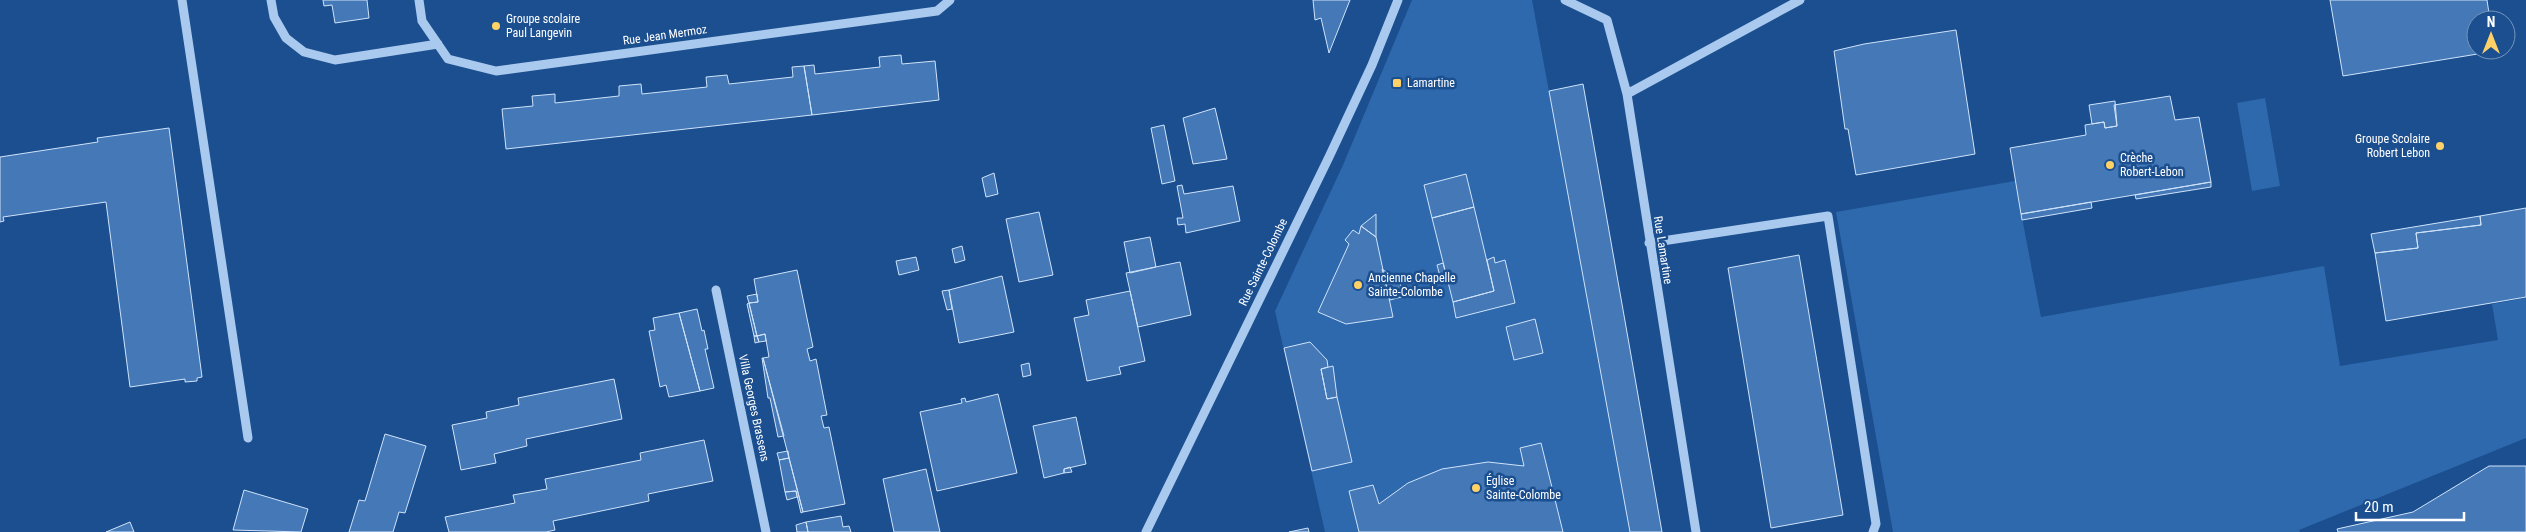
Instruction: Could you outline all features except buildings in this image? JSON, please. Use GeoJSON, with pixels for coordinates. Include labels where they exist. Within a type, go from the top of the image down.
{"type":"FeatureCollection","features":[{"type":"Feature","properties":{"kind":"street"},"geometry":{"type":"LineString","coordinates":[[182,0],[248,438]]}},
{"type":"Feature","properties":{"kind":"street"},"geometry":{"type":"LineString","coordinates":[[271,0],[274,17],[286,38],[304,52],[327,58],[344,59],[438,44]]}},
{"type":"Feature","properties":{"kind":"street","name":"Rue Jean Mermoz"},"geometry":{"type":"LineString","coordinates":[[419,0],[422,21],[448,59],[496,71],[937,11],[950,0]]}},
{"type":"Feature","properties":{"kind":"street","name":"Rue Sainte-Colombe"},"geometry":{"type":"LineString","coordinates":[[1146,532],[1333,148],[1372,65],[1398,0]]}},
{"type":"Feature","properties":{"kind":"street","name":"Rue Lamartine"},"geometry":{"type":"LineString","coordinates":[[1565,0],[1607,20],[1627,94],[1649,244],[1696,532]]}},
{"type":"Feature","properties":{"kind":"street"},"geometry":{"type":"LineString","coordinates":[[1627,94],[1800,0]]}},
{"type":"Feature","properties":{"kind":"street"},"geometry":{"type":"LineString","coordinates":[[1649,244],[1828,216],[1876,524],[1873,532]]}},
{"type":"Feature","properties":{"kind":"street","name":"Villa Georges Brassens"},"geometry":{"type":"LineString","coordinates":[[716,290],[766,532]]}},
{"type":"Feature","properties":{"kind":"shaded area"},"geometry":{"type":"Polygon","coordinates":[[[1412,0],[1532,0],[1631,532],[1325,532],[1275,311],[1343,165],[1412,0]]]}},
{"type":"Feature","properties":{"kind":"shaded area"},"geometry":{"type":"Polygon","coordinates":[[[2265,98],[2280,186],[2252,191],[2237,103],[2265,98]]]}},
{"type":"Feature","properties":{"kind":"shaded area"},"geometry":{"type":"Polygon","coordinates":[[[2015,181],[2041,317],[2324,266],[2340,366],[2498,340],[2492,304],[2526,298],[2526,438],[2299,530],[2300,532],[1893,532],[1836,212],[2015,181]]]}},
{"type":"Feature","properties":{"kind":"place","name":"Groupe scolaire Paul Langevin"},"geometry":{"type":"Point","coordinates":[496,26]}},
{"type":"Feature","properties":{"kind":"place","name":"Lamartine"},"geometry":{"type":"Point","coordinates":[1397,83]}},
{"type":"Feature","properties":{"kind":"place","name":"Groupe Scolaire Robert Lebon"},"geometry":{"type":"Point","coordinates":[2440,146]}},
{"type":"Feature","properties":{"kind":"place","name":"Crèche Robert-Lebon"},"geometry":{"type":"Point","coordinates":[2110,165]}},
{"type":"Feature","properties":{"kind":"place","name":"Ancienne Chapelle Sainte-Colombe"},"geometry":{"type":"Point","coordinates":[1358,285]}},
{"type":"Feature","properties":{"kind":"place","name":"Église Sainte-Colombe"},"geometry":{"type":"Point","coordinates":[1476,488]}}]}
